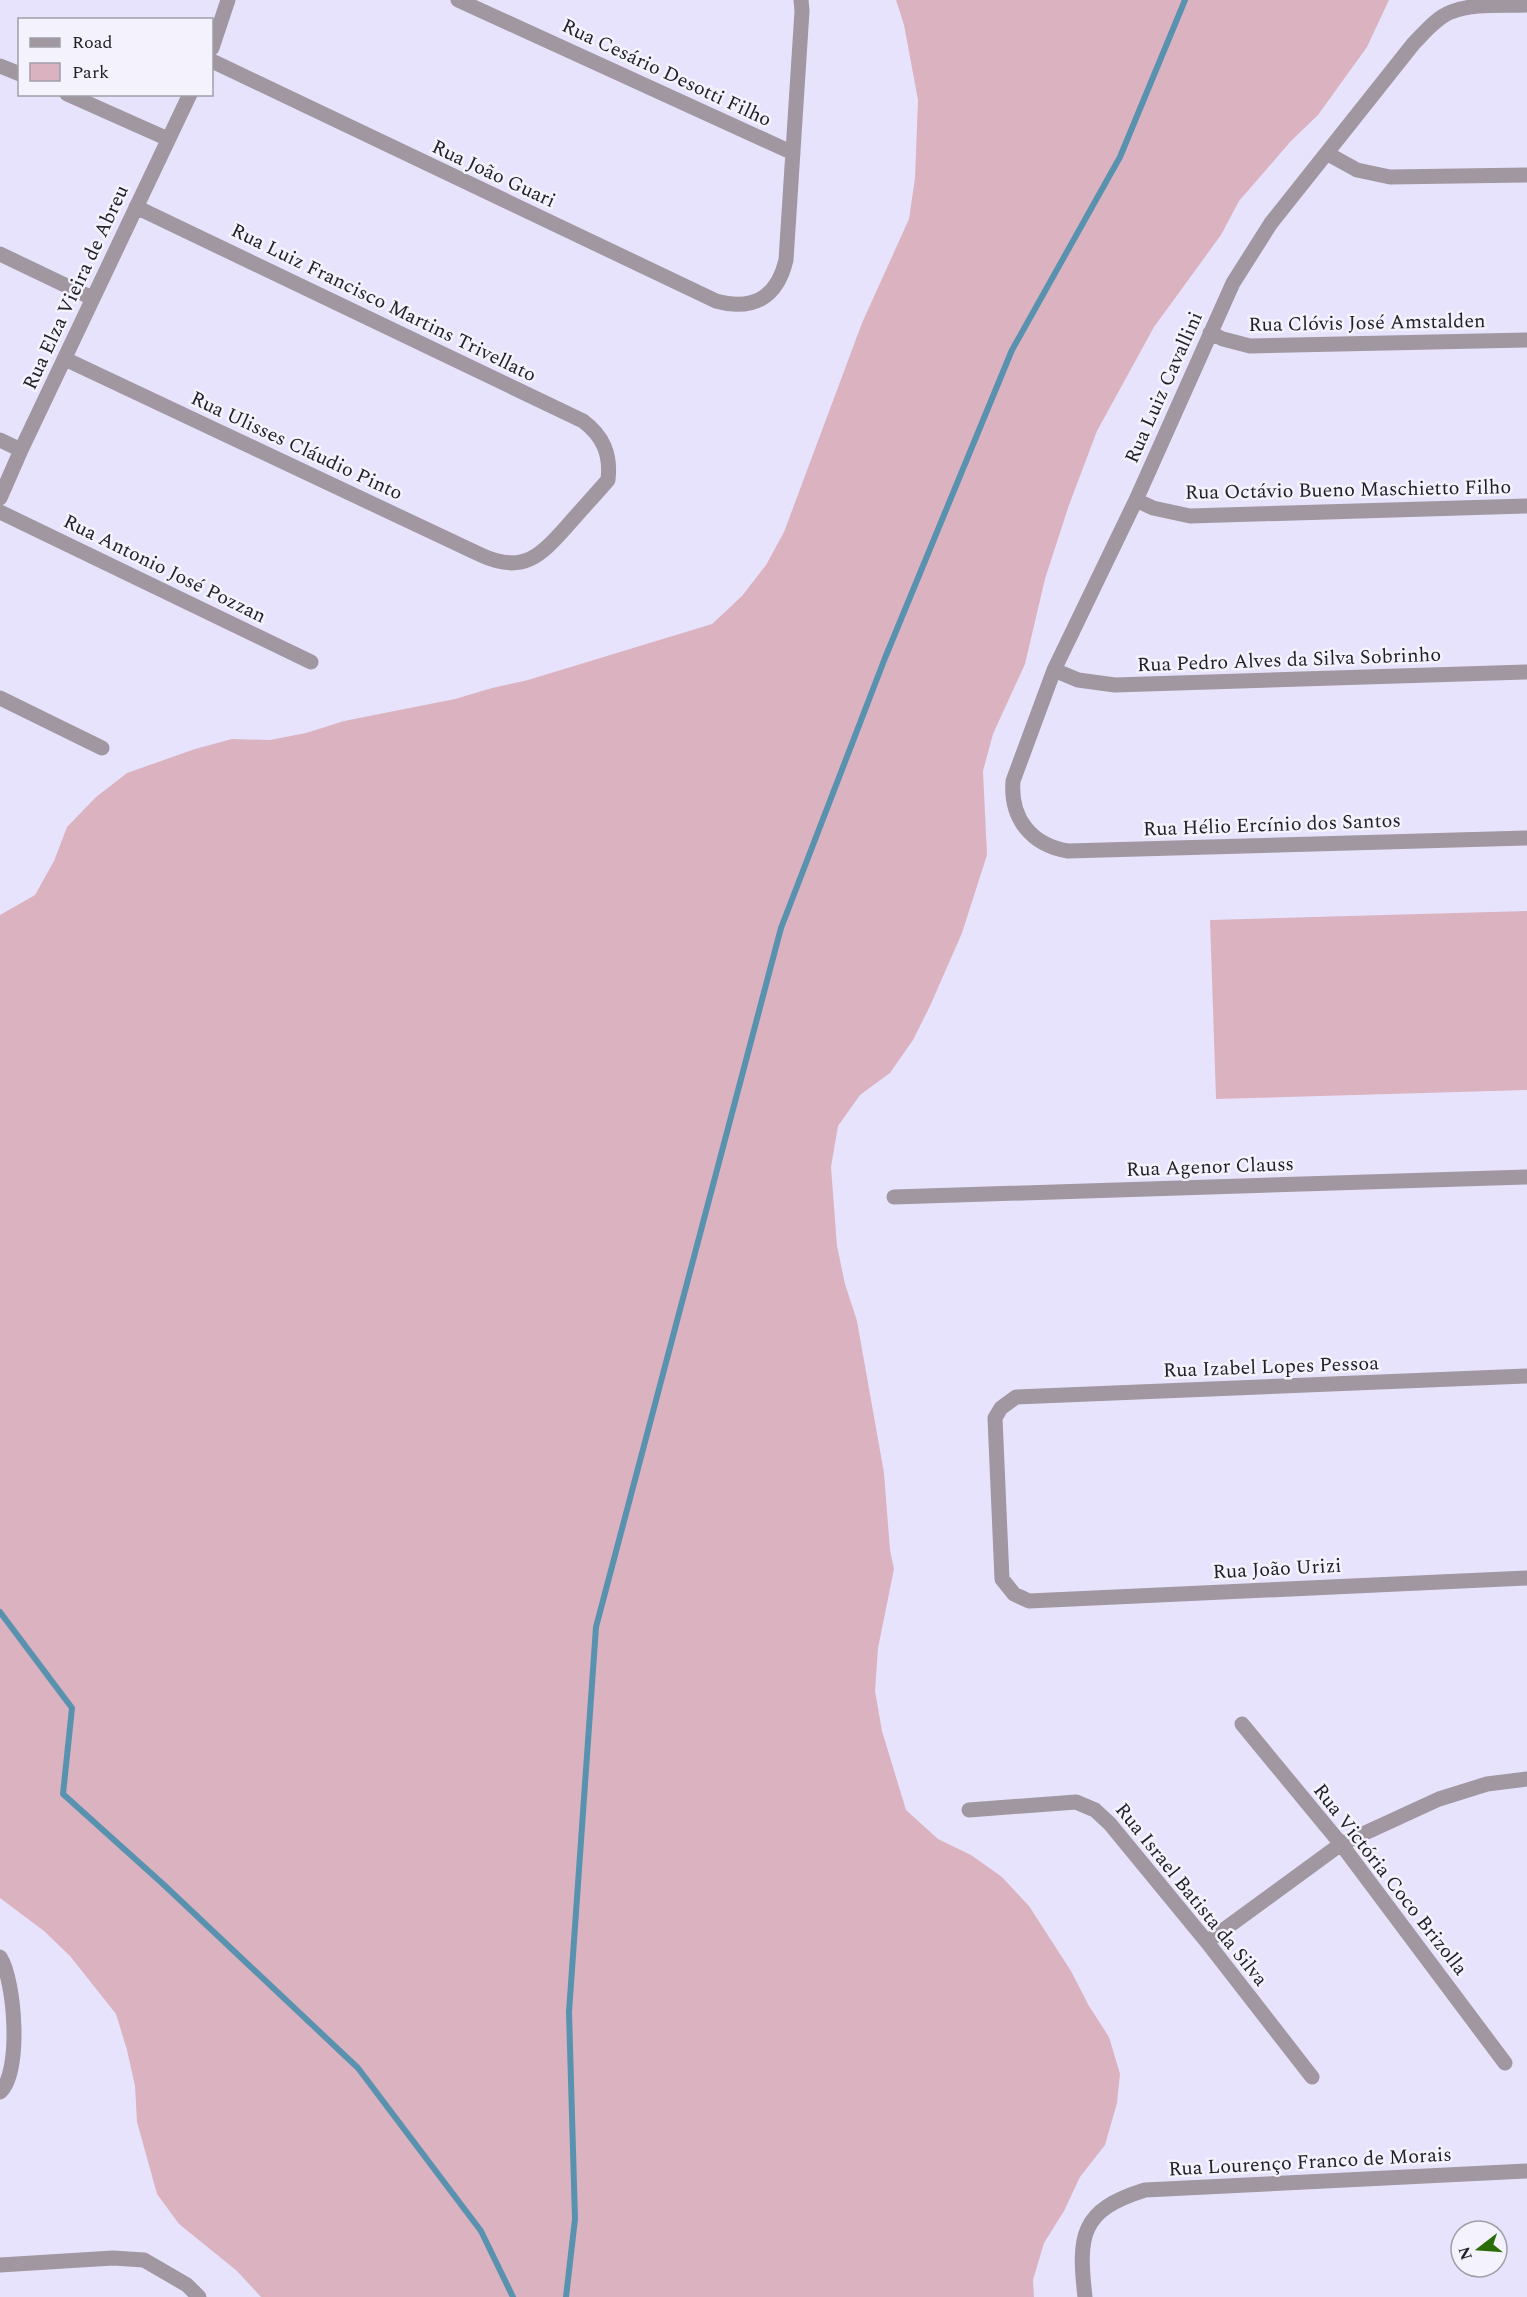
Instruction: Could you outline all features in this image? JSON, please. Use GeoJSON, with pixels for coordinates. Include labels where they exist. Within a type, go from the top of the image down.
{"type":"FeatureCollection","features":[{"type":"Feature","properties":{"kind":"street"},"geometry":{"type":"LineString","coordinates":[[213,45],[228,0]]}},
{"type":"Feature","properties":{"kind":"street","name":"Rua Cesário Desotti Filho"},"geometry":{"type":"LineString","coordinates":[[458,0],[793,153]]}},
{"type":"Feature","properties":{"kind":"street"},"geometry":{"type":"LineString","coordinates":[[793,153],[801,0]]}},
{"type":"Feature","properties":{"kind":"street","name":"Rua Luiz Cavallini"},"geometry":{"type":"LineString","coordinates":[[1025,828],[1019,820],[1013,801],[1013,782],[1054,670],[1136,500],[1233,283],[1271,223],[1414,43],[1433,24],[1449,12],[1484,6],[1527,5]]}},
{"type":"Feature","properties":{"kind":"street","name":"Rua João Guari"},"geometry":{"type":"LineString","coordinates":[[213,62],[716,302],[731,305],[747,304],[762,299],[774,289],[783,276],[793,153]]}},
{"type":"Feature","properties":{"kind":"street"},"geometry":{"type":"LineString","coordinates":[[0,66],[18,73]]}},
{"type":"Feature","properties":{"kind":"street"},"geometry":{"type":"LineString","coordinates":[[71,96],[168,139]]}},
{"type":"Feature","properties":{"kind":"street","name":"Rua Elza Vieira de Abreu"},"geometry":{"type":"LineString","coordinates":[[0,498],[92,298],[189,96]]}},
{"type":"Feature","properties":{"kind":"street"},"geometry":{"type":"LineString","coordinates":[[1328,154],[1357,170],[1390,177],[1527,175]]}},
{"type":"Feature","properties":{"kind":"street","name":"Rua Luiz Francisco Martins Trivellato"},"geometry":{"type":"LineString","coordinates":[[136,207],[583,421],[600,436],[605,446],[609,468],[608,480],[544,552],[513,563]]}},
{"type":"Feature","properties":{"kind":"street"},"geometry":{"type":"LineString","coordinates":[[0,254],[92,298]]}},
{"type":"Feature","properties":{"kind":"street","name":"Rua Clóvis José Amstalden"},"geometry":{"type":"LineString","coordinates":[[1210,333],[1250,346],[1527,340]]}},
{"type":"Feature","properties":{"kind":"street","name":"Rua Ulisses Cláudio Pinto"},"geometry":{"type":"LineString","coordinates":[[65,359],[481,555],[513,563]]}},
{"type":"Feature","properties":{"kind":"street"},"geometry":{"type":"LineString","coordinates":[[0,440],[21,450]]}},
{"type":"Feature","properties":{"kind":"street","name":"Rua Octávio Bueno Maschietto Filho"},"geometry":{"type":"LineString","coordinates":[[1136,500],[1153,508],[1190,516],[1527,506]]}},
{"type":"Feature","properties":{"kind":"street","name":"Rua Antonio José Pozzan"},"geometry":{"type":"LineString","coordinates":[[0,512],[311,662]]}},
{"type":"Feature","properties":{"kind":"street","name":"Rua Pedro Alves da Silva Sobrinho"},"geometry":{"type":"LineString","coordinates":[[1054,670],[1078,680],[1115,685],[1527,672]]}},
{"type":"Feature","properties":{"kind":"street"},"geometry":{"type":"LineString","coordinates":[[0,698],[102,748]]}},
{"type":"Feature","properties":{"kind":"street","name":"Rua Hélio Ercínio dos Santos"},"geometry":{"type":"LineString","coordinates":[[1025,828],[1048,846],[1068,851],[1527,838]]}},
{"type":"Feature","properties":{"kind":"street","name":"Rua Agenor Clauss"},"geometry":{"type":"LineString","coordinates":[[894,1197],[1527,1177]]}},
{"type":"Feature","properties":{"kind":"street","name":"Rua Izabel Lopes Pessoa"},"geometry":{"type":"LineString","coordinates":[[1029,1601],[1014,1594],[1002,1579],[995,1418],[1001,1408],[1016,1397],[1527,1376]]}},
{"type":"Feature","properties":{"kind":"street","name":"Rua João Urizi"},"geometry":{"type":"LineString","coordinates":[[1029,1601],[1527,1578]]}},
{"type":"Feature","properties":{"kind":"street","name":"Rua Victória Coco Brizolla"},"geometry":{"type":"LineString","coordinates":[[1242,1724],[1341,1845],[1505,2063]]}},
{"type":"Feature","properties":{"kind":"street"},"geometry":{"type":"LineString","coordinates":[[1207,1942],[1341,1845],[1439,1798],[1486,1784],[1527,1779]]}},
{"type":"Feature","properties":{"kind":"street","name":"Rua Israel Batista da Silva"},"geometry":{"type":"LineString","coordinates":[[969,1809],[1076,1802],[1095,1810],[1110,1824],[1207,1942],[1312,2077]]}},
{"type":"Feature","properties":{"kind":"street"},"geometry":{"type":"LineString","coordinates":[[0,1957],[6,1966],[14,2021],[11,2074],[2,2091]]}},
{"type":"Feature","properties":{"kind":"street","name":"Rua Lourenço Franco de Morais"},"geometry":{"type":"LineString","coordinates":[[1085,2297],[1081,2255],[1084,2235],[1100,2210],[1114,2200],[1145,2190],[1527,2171]]}},
{"type":"Feature","properties":{"kind":"street"},"geometry":{"type":"LineString","coordinates":[[0,2265],[113,2258],[144,2260],[187,2285],[199,2297]]}},
{"type":"Feature","properties":{"kind":"green space"},"geometry":{"type":"Polygon","coordinates":[[[896,0],[1389,0],[1367,47],[1318,115],[1291,141],[1239,201],[1221,235],[1154,327],[1097,431],[1069,505],[1045,579],[1025,664],[993,734],[983,771],[987,855],[962,933],[913,1040],[890,1073],[860,1095],[838,1126],[831,1167],[837,1246],[845,1284],[857,1321],[884,1473],[890,1550],[894,1569],[878,1648],[875,1691],[882,1731],[906,1810],[938,1839],[971,1855],[1002,1877],[1029,1906],[1071,1971],[1089,2006],[1109,2037],[1120,2074],[1117,2103],[1105,2145],[1080,2177],[1064,2211],[1044,2243],[1033,2280],[1034,2297],[261,2297],[237,2271],[179,2224],[157,2194],[137,2122],[135,2086],[116,2014],[70,1956],[44,1931],[0,1898],[0,915],[35,895],[54,861],[67,827],[96,797],[127,773],[195,749],[232,739],[270,740],[306,733],[344,721],[455,699],[528,680],[712,624],[742,596],[766,565],[784,532],[862,323],[909,219],[915,178],[918,100],[904,25],[896,0]]]}},
{"type":"Feature","properties":{"kind":"green space"},"geometry":{"type":"Polygon","coordinates":[[[1527,911],[1527,1090],[1216,1099],[1210,920],[1527,911]]]}},
{"type":"Feature","properties":{"kind":"waterway"},"geometry":{"type":"LineString","coordinates":[[566,2297],[575,2219],[569,2012],[596,1627],[781,928],[885,658],[1012,350],[1120,157],[1185,0]]}},
{"type":"Feature","properties":{"kind":"waterway"},"geometry":{"type":"LineString","coordinates":[[0,1612],[72,1708],[63,1794],[163,1884],[358,2068],[481,2231],[513,2297]]}}]}
